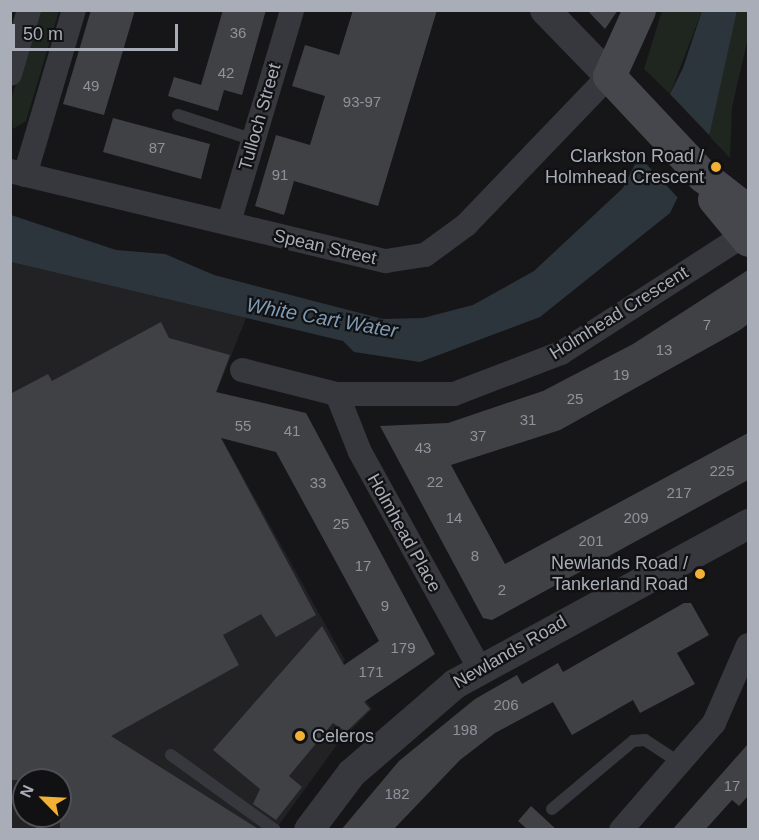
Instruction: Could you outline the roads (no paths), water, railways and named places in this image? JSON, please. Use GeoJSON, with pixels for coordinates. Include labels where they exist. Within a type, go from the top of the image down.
{"type":"FeatureCollection","features":[{"type":"Feature","properties":{"kind":"main road"},"geometry":{"type":"LineString","coordinates":[[639,10],[609,76],[703,176],[739,219]]}},
{"type":"Feature","properties":{"kind":"street"},"geometry":{"type":"LineString","coordinates":[[10,74],[29,10]]}},
{"type":"Feature","properties":{"kind":"street"},"geometry":{"type":"LineString","coordinates":[[18,173],[74,10]]}},
{"type":"Feature","properties":{"kind":"street","name":"Tulloch Street"},"geometry":{"type":"LineString","coordinates":[[229,222],[292,10]]}},
{"type":"Feature","properties":{"kind":"street"},"geometry":{"type":"LineString","coordinates":[[545,10],[609,76]]}},
{"type":"Feature","properties":{"kind":"street","name":"Spean Street"},"geometry":{"type":"LineString","coordinates":[[18,173],[229,222],[344,255],[386,261],[424,255],[466,225],[609,76]]}},
{"type":"Feature","properties":{"kind":"street","name":"Holmhead Crescent"},"geometry":{"type":"LineString","coordinates":[[242,370],[337,394],[454,394],[550,357],[739,219]]}},
{"type":"Feature","properties":{"kind":"street","name":"Holmhead Place"},"geometry":{"type":"LineString","coordinates":[[337,394],[360,452],[479,668]]}},
{"type":"Feature","properties":{"kind":"street","name":"Newlands Road"},"geometry":{"type":"LineString","coordinates":[[309,830],[352,773],[384,742],[479,668],[748,524]]}},
{"type":"Feature","properties":{"kind":"street"},"geometry":{"type":"LineString","coordinates":[[621,830],[714,723],[748,645]]}},
{"type":"Feature","properties":{"kind":"lane"},"geometry":{"type":"LineString","coordinates":[[178,115],[254,140]]}},
{"type":"Feature","properties":{"kind":"lane"},"geometry":{"type":"LineString","coordinates":[[552,809],[633,741],[645,740],[680,763]]}},
{"type":"Feature","properties":{"kind":"lane"},"geometry":{"type":"LineString","coordinates":[[171,755],[275,830]]}},
{"type":"Feature","properties":{"kind":"water","name":"White Cart Water"},"geometry":{"type":"Polygon","coordinates":[[[702,11],[737,11],[710,132],[670,213],[540,317],[420,362],[354,352],[343,341],[11,262],[11,215],[116,250],[165,254],[214,275],[383,319],[423,318],[473,305],[534,271],[623,188],[683,68],[702,11]]]}},
{"type":"Feature","properties":{"kind":"place","name":"Clarkston Road / Holmhead Crescent"},"geometry":{"type":"Point","coordinates":[716,167]}},
{"type":"Feature","properties":{"kind":"place","name":"Newlands Road / Tankerland Road"},"geometry":{"type":"Point","coordinates":[700,574]}},
{"type":"Feature","properties":{"kind":"place","name":"Celeros"},"geometry":{"type":"Point","coordinates":[300,736]}}]}
